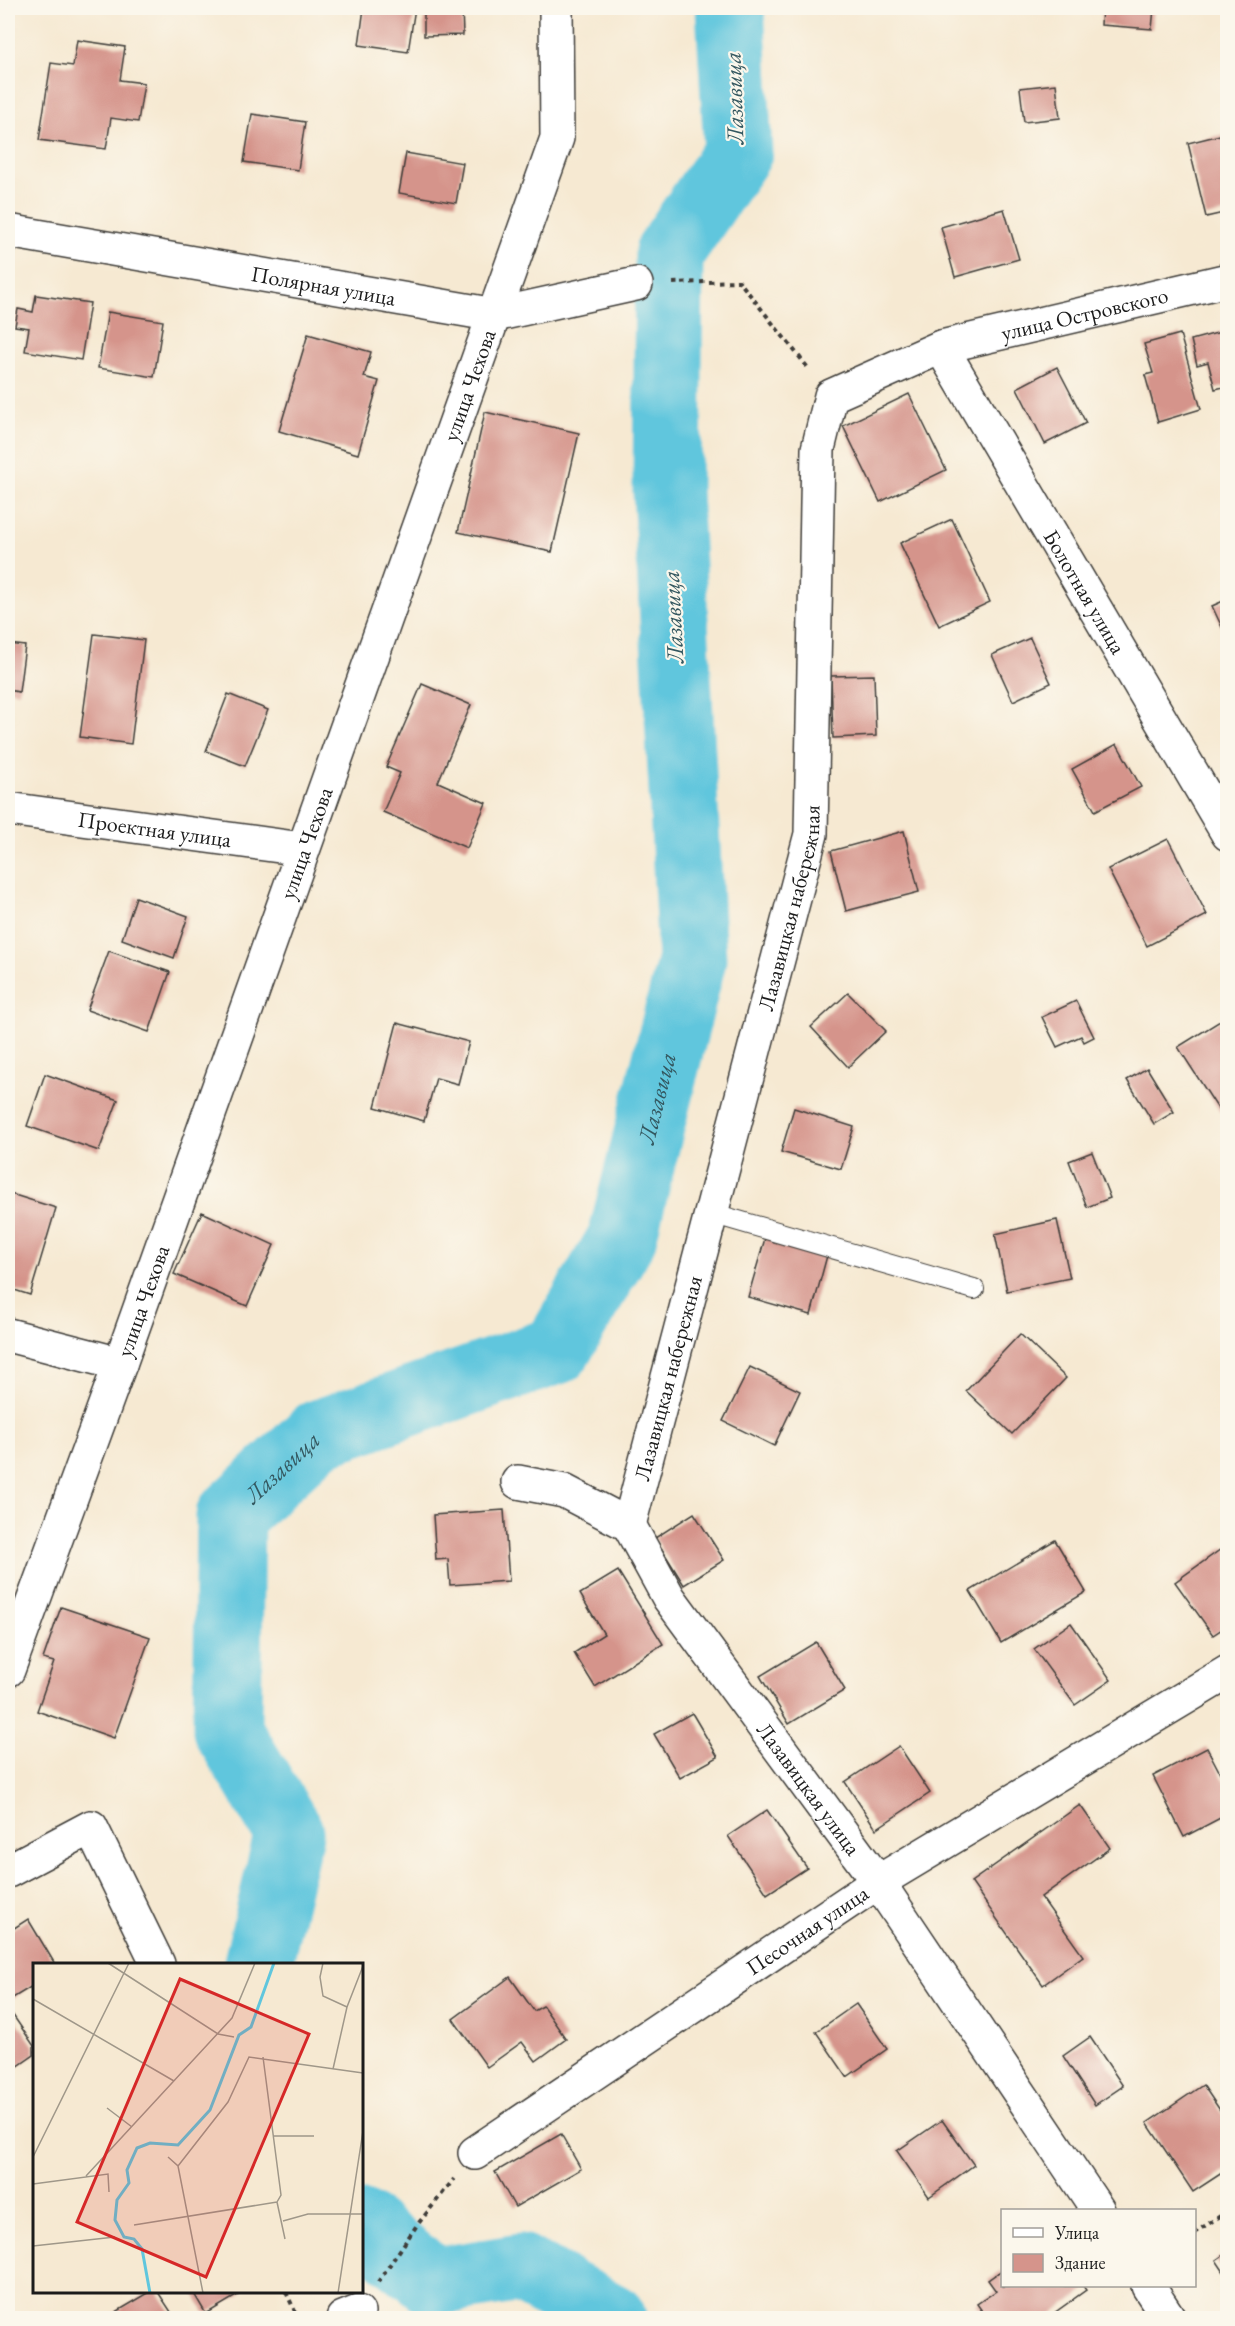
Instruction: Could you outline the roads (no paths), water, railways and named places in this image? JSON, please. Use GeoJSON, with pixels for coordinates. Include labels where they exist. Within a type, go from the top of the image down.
{"type":"FeatureCollection","features":[{"type":"Feature","properties":{"kind":"street","name":"улица Чехова"},"geometry":{"type":"LineString","coordinates":[[8,1670],[120,1364],[557,138],[556,8]]}},
{"type":"Feature","properties":{"kind":"street","name":"Полярная улица"},"geometry":{"type":"LineString","coordinates":[[8,231],[495,315],[636,284]]}},
{"type":"Feature","properties":{"kind":"street","name":"улица Островского"},"geometry":{"type":"LineString","coordinates":[[941,347],[1227,280]]}},
{"type":"Feature","properties":{"kind":"street","name":"Лазавицкая набережная"},"geometry":{"type":"LineString","coordinates":[[628,1525],[811,834],[818,449],[831,396],[941,347]]}},
{"type":"Feature","properties":{"kind":"street","name":"Болотная улица"},"geometry":{"type":"LineString","coordinates":[[941,347],[1227,834]]}},
{"type":"Feature","properties":{"kind":"street","name":"Проектная улица"},"geometry":{"type":"LineString","coordinates":[[8,809],[302,849]]}},
{"type":"Feature","properties":{"kind":"street"},"geometry":{"type":"LineString","coordinates":[[8,1335],[120,1364]]}},
{"type":"Feature","properties":{"kind":"street"},"geometry":{"type":"LineString","coordinates":[[518,1482],[564,1491],[628,1525]]}},
{"type":"Feature","properties":{"kind":"street","name":"Лазавицкая улица"},"geometry":{"type":"LineString","coordinates":[[628,1525],[669,1598],[878,1882],[1097,2209]]}},
{"type":"Feature","properties":{"kind":"street","name":"Песочная улица"},"geometry":{"type":"LineString","coordinates":[[475,2153],[878,1882],[1227,1672]]}},
{"type":"Feature","properties":{"kind":"street"},"geometry":{"type":"LineString","coordinates":[[8,1871],[91,1827],[157,1963]]}},
{"type":"Feature","properties":{"kind":"street"},"geometry":{"type":"LineString","coordinates":[[1149,2287],[1169,2319]]}},
{"type":"Feature","properties":{"kind":"lane"},"geometry":{"type":"LineString","coordinates":[[711,1213],[974,1289]]}},
{"type":"Feature","properties":{"kind":"waterway","name":"Лазавица"},"geometry":{"type":"LineString","coordinates":[[258,1963],[289,1833],[227,1729],[230,1516],[318,1434],[557,1350],[622,1238],[692,959],[667,490],[669,253],[738,152],[730,8]]}},
{"type":"Feature","properties":{"kind":"waterway","name":"Лазавица"},"geometry":{"type":"LineString","coordinates":[[363,2226],[434,2282],[520,2268],[612,2318]]}}]}
